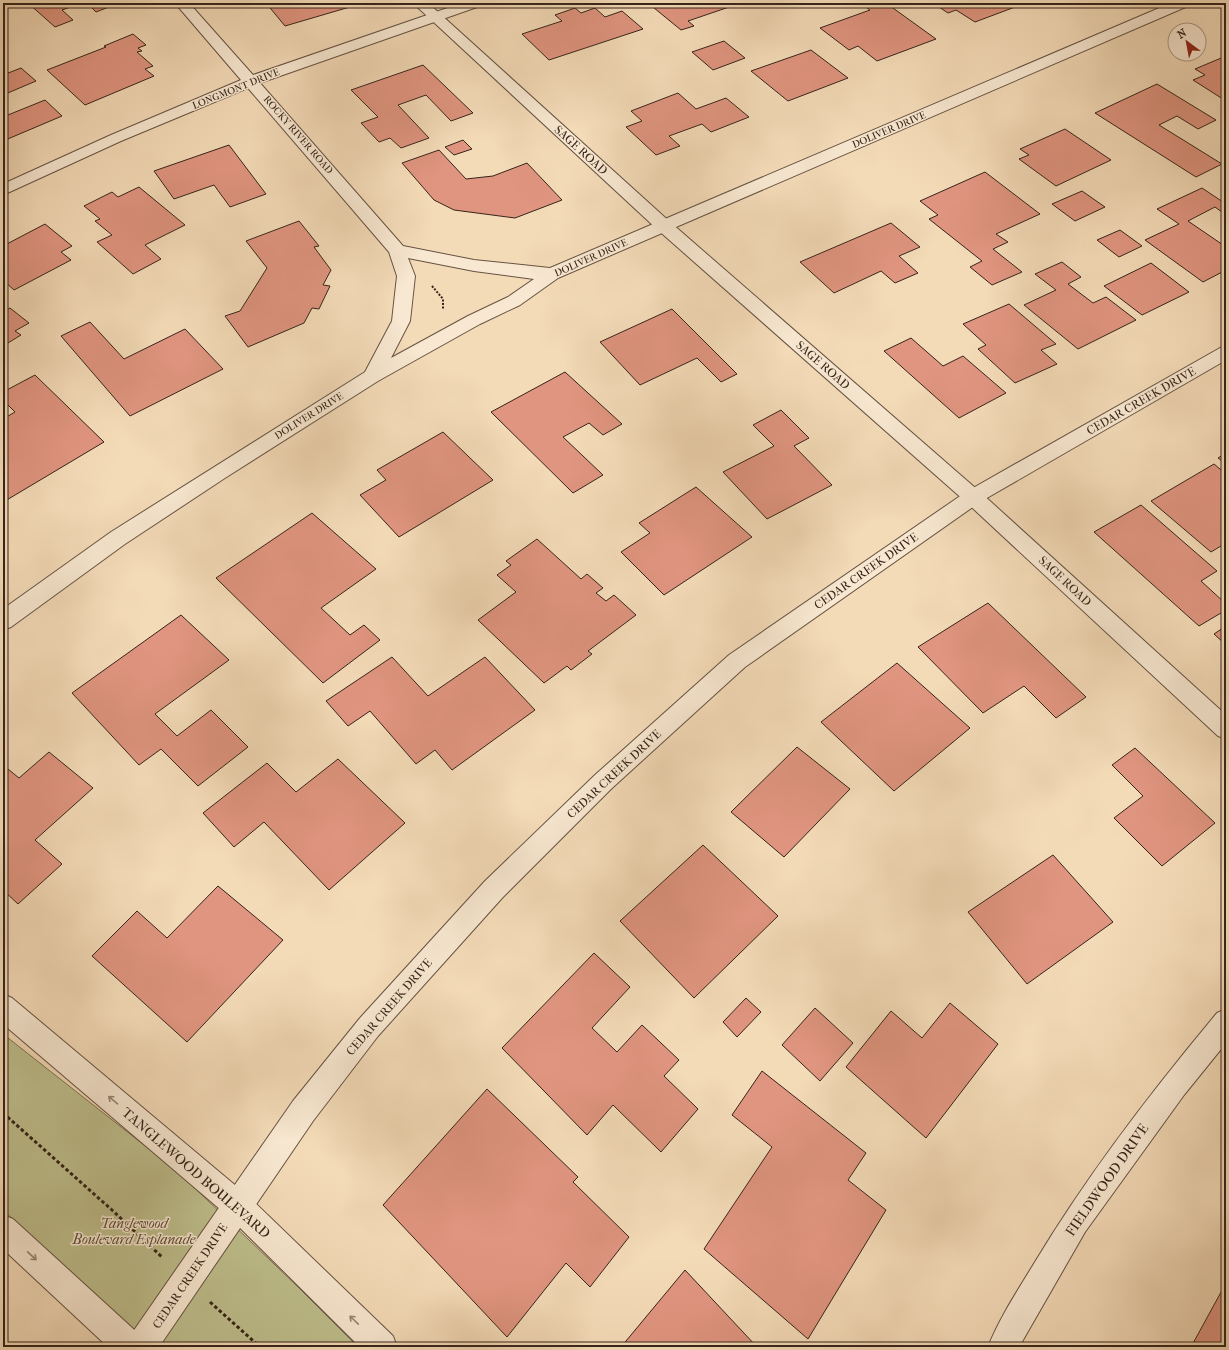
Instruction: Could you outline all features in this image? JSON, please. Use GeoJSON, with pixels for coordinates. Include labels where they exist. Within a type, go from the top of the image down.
{"type":"FeatureCollection","features":[{"type":"Feature","properties":{"kind":"street","name":"ROCKY RIVER ROAD"},"geometry":{"type":"LineString","coordinates":[[182,3],[397,250],[406,276],[401,321],[372,376]]}},
{"type":"Feature","properties":{"kind":"street","name":"SAGE ROAD"},"geometry":{"type":"LineString","coordinates":[[420,3],[664,226],[973,497],[1226,729]]}},
{"type":"Feature","properties":{"kind":"street","name":"LONGMONT DRIVE"},"geometry":{"type":"LineString","coordinates":[[3,190],[116,138],[251,81],[434,16],[475,3]]}},
{"type":"Feature","properties":{"kind":"street","name":"DOLIVER DRIVE"},"geometry":{"type":"LineString","coordinates":[[3,621],[118,538],[218,473],[372,376],[514,301],[552,274],[1183,3]]}},
{"type":"Feature","properties":{"kind":"street"},"geometry":{"type":"LineString","coordinates":[[397,250],[443,261],[497,270],[552,274]]}},
{"type":"Feature","properties":{"kind":"street","name":"CEDAR CREEK DRIVE"},"geometry":{"type":"LineString","coordinates":[[141,1347],[303,1111],[369,1027],[494,889],[598,788],[737,661],[973,497],[1226,352]]}},
{"type":"Feature","properties":{"kind":"street","name":"TANGLEWOOD BOULEVARD"},"geometry":{"type":"LineString","coordinates":[[3,1007],[238,1206],[382,1347]]}},
{"type":"Feature","properties":{"kind":"street","name":"FIELDWOOD DRIVE"},"geometry":{"type":"LineString","coordinates":[[1003,1347],[1011,1330],[1075,1222],[1174,1085],[1226,1022]]}},
{"type":"Feature","properties":{"kind":"street"},"geometry":{"type":"LineString","coordinates":[[3,1229],[130,1347]]}},
{"type":"Feature","properties":{"kind":"path"},"geometry":{"type":"LineString","coordinates":[[406,276],[428,284],[440,294],[443,298],[443,320],[452,333]]}},
{"type":"Feature","properties":{"kind":"path"},"geometry":{"type":"LineString","coordinates":[[3,1113],[112,1210],[260,1347]]}},
{"type":"Feature","properties":{"kind":"green space","name":"Tanglewood Boulevard Esplanade"},"geometry":{"type":"Polygon","coordinates":[[[3,1034],[177,1171],[358,1347],[151,1347],[3,1210],[3,1034]]]}},
{"type":"Feature","properties":{"kind":"building"},"geometry":{"type":"Polygon","coordinates":[[[28,3],[82,3],[62,10],[73,20],[55,27],[28,3]]]}},
{"type":"Feature","properties":{"kind":"building"},"geometry":{"type":"Polygon","coordinates":[[[87,3],[119,3],[96,12],[87,3]]]}},
{"type":"Feature","properties":{"kind":"building"},"geometry":{"type":"Polygon","coordinates":[[[266,3],[359,3],[360,4],[285,26],[266,3]]]}},
{"type":"Feature","properties":{"kind":"building"},"geometry":{"type":"Polygon","coordinates":[[[648,3],[728,3],[732,6],[688,21],[694,26],[681,30],[648,3]]]}},
{"type":"Feature","properties":{"kind":"building"},"geometry":{"type":"Polygon","coordinates":[[[860,3],[886,3],[936,39],[877,61],[858,46],[849,50],[820,28],[870,10],[860,3]]]}},
{"type":"Feature","properties":{"kind":"building"},"geometry":{"type":"Polygon","coordinates":[[[933,3],[1009,3],[1015,7],[975,22],[956,10],[948,13],[933,3]]]}},
{"type":"Feature","properties":{"kind":"building"},"geometry":{"type":"Polygon","coordinates":[[[575,8],[581,13],[595,8],[605,17],[622,11],[643,29],[549,60],[522,34],[562,21],[555,15],[575,8]]]}},
{"type":"Feature","properties":{"kind":"building"},"geometry":{"type":"Polygon","coordinates":[[[133,34],[146,45],[138,48],[142,51],[137,52],[153,66],[145,69],[154,76],[85,105],[47,70],[106,47],[104,46],[133,34]]]}},
{"type":"Feature","properties":{"kind":"building"},"geometry":{"type":"Polygon","coordinates":[[[724,41],[745,58],[713,70],[692,52],[724,41]]]}},
{"type":"Feature","properties":{"kind":"building"},"geometry":{"type":"Polygon","coordinates":[[[811,50],[848,78],[788,101],[751,71],[811,50]]]}},
{"type":"Feature","properties":{"kind":"building"},"geometry":{"type":"Polygon","coordinates":[[[1226,56],[1226,101],[1193,80],[1205,75],[1195,69],[1226,56]]]}},
{"type":"Feature","properties":{"kind":"building"},"geometry":{"type":"Polygon","coordinates":[[[423,65],[473,113],[451,121],[426,95],[398,105],[429,138],[401,148],[390,138],[379,142],[361,123],[378,117],[351,90],[423,65]]]}},
{"type":"Feature","properties":{"kind":"building"},"geometry":{"type":"Polygon","coordinates":[[[21,68],[36,81],[3,95],[3,75],[21,68]]]}},
{"type":"Feature","properties":{"kind":"building"},"geometry":{"type":"Polygon","coordinates":[[[1157,84],[1216,120],[1198,129],[1177,116],[1159,125],[1222,164],[1196,177],[1095,113],[1157,84]]]}},
{"type":"Feature","properties":{"kind":"building"},"geometry":{"type":"Polygon","coordinates":[[[678,93],[696,109],[726,98],[749,117],[711,132],[702,124],[669,136],[680,146],[656,155],[626,127],[642,121],[631,111],[678,93]]]}},
{"type":"Feature","properties":{"kind":"building"},"geometry":{"type":"Polygon","coordinates":[[[45,100],[62,116],[3,141],[3,117],[45,100]]]}},
{"type":"Feature","properties":{"kind":"building"},"geometry":{"type":"Polygon","coordinates":[[[1065,129],[1111,160],[1056,186],[1019,159],[1029,155],[1020,149],[1065,129]]]}},
{"type":"Feature","properties":{"kind":"building"},"geometry":{"type":"Polygon","coordinates":[[[463,140],[472,149],[454,155],[445,147],[463,140]]]}},
{"type":"Feature","properties":{"kind":"building"},"geometry":{"type":"Polygon","coordinates":[[[229,145],[266,194],[230,207],[214,185],[174,199],[154,171],[229,145]]]}},
{"type":"Feature","properties":{"kind":"building"},"geometry":{"type":"Polygon","coordinates":[[[439,150],[466,179],[493,176],[527,163],[562,200],[515,218],[454,210],[434,200],[402,163],[439,150]]]}},
{"type":"Feature","properties":{"kind":"building"},"geometry":{"type":"Polygon","coordinates":[[[985,172],[1040,214],[996,234],[1008,242],[993,249],[1022,272],[992,285],[970,267],[982,261],[929,219],[938,215],[920,201],[985,172]]]}},
{"type":"Feature","properties":{"kind":"building"},"geometry":{"type":"Polygon","coordinates":[[[139,187],[185,225],[145,245],[161,259],[133,274],[97,242],[112,235],[95,221],[100,219],[84,206],[112,192],[118,197],[139,187]]]}},
{"type":"Feature","properties":{"kind":"building"},"geometry":{"type":"Polygon","coordinates":[[[1202,188],[1226,204],[1226,215],[1215,207],[1188,221],[1226,247],[1226,270],[1203,282],[1145,240],[1179,224],[1157,209],[1202,188]]]}},
{"type":"Feature","properties":{"kind":"building"},"geometry":{"type":"Polygon","coordinates":[[[1082,191],[1105,207],[1075,221],[1052,204],[1082,191]]]}},
{"type":"Feature","properties":{"kind":"building"},"geometry":{"type":"Polygon","coordinates":[[[299,221],[319,246],[314,247],[331,270],[323,285],[330,286],[319,309],[312,308],[304,323],[248,347],[225,316],[240,311],[267,268],[246,241],[299,221]]]}},
{"type":"Feature","properties":{"kind":"building"},"geometry":{"type":"Polygon","coordinates":[[[891,223],[920,247],[899,256],[918,273],[895,283],[881,271],[834,293],[800,262],[891,223]]]}},
{"type":"Feature","properties":{"kind":"building"},"geometry":{"type":"Polygon","coordinates":[[[45,224],[72,246],[61,252],[71,260],[14,290],[3,280],[3,246],[45,224]]]}},
{"type":"Feature","properties":{"kind":"building"},"geometry":{"type":"Polygon","coordinates":[[[1120,230],[1142,246],[1119,257],[1097,240],[1120,230]]]}},
{"type":"Feature","properties":{"kind":"building"},"geometry":{"type":"Polygon","coordinates":[[[1062,262],[1081,277],[1068,284],[1093,303],[1106,297],[1136,320],[1078,349],[1024,305],[1056,290],[1035,274],[1062,262]]]}},
{"type":"Feature","properties":{"kind":"building"},"geometry":{"type":"Polygon","coordinates":[[[1151,263],[1189,292],[1142,315],[1104,286],[1151,263]]]}},
{"type":"Feature","properties":{"kind":"building"},"geometry":{"type":"Polygon","coordinates":[[[1009,304],[1056,344],[1041,350],[1057,364],[1015,383],[978,349],[986,345],[963,324],[1009,304]]]}},
{"type":"Feature","properties":{"kind":"building"},"geometry":{"type":"Polygon","coordinates":[[[10,308],[29,323],[15,331],[21,335],[3,346],[3,312],[10,308]]]}},
{"type":"Feature","properties":{"kind":"building"},"geometry":{"type":"Polygon","coordinates":[[[672,309],[737,374],[721,382],[697,358],[640,385],[600,342],[672,309]]]}},
{"type":"Feature","properties":{"kind":"building"},"geometry":{"type":"Polygon","coordinates":[[[90,322],[124,359],[185,329],[223,369],[130,416],[61,336],[90,322]]]}},
{"type":"Feature","properties":{"kind":"building"},"geometry":{"type":"Polygon","coordinates":[[[911,338],[943,366],[963,356],[1006,393],[959,418],[884,351],[911,338]]]}},
{"type":"Feature","properties":{"kind":"building"},"geometry":{"type":"Polygon","coordinates":[[[565,372],[622,424],[603,435],[589,423],[563,437],[603,475],[573,493],[491,412],[565,372]]]}},
{"type":"Feature","properties":{"kind":"building"},"geometry":{"type":"Polygon","coordinates":[[[35,375],[104,442],[5,501],[3,498],[3,419],[15,412],[3,400],[3,392],[35,375]]]}},
{"type":"Feature","properties":{"kind":"building"},"geometry":{"type":"Polygon","coordinates":[[[781,410],[809,438],[794,446],[832,485],[767,519],[723,472],[774,446],[753,425],[781,410]]]}},
{"type":"Feature","properties":{"kind":"building"},"geometry":{"type":"Polygon","coordinates":[[[443,432],[493,480],[399,537],[360,495],[386,480],[377,470],[443,432]]]}},
{"type":"Feature","properties":{"kind":"building"},"geometry":{"type":"Polygon","coordinates":[[[1226,453],[1226,464],[1218,458],[1226,453]]]}},
{"type":"Feature","properties":{"kind":"building"},"geometry":{"type":"Polygon","coordinates":[[[1214,464],[1226,474],[1226,543],[1211,552],[1151,501],[1214,464]]]}},
{"type":"Feature","properties":{"kind":"building"},"geometry":{"type":"Polygon","coordinates":[[[696,487],[752,537],[664,595],[621,552],[650,533],[639,523],[696,487]]]}},
{"type":"Feature","properties":{"kind":"building"},"geometry":{"type":"Polygon","coordinates":[[[1141,505],[1217,571],[1201,581],[1226,604],[1226,610],[1199,626],[1094,532],[1141,505]]]}},
{"type":"Feature","properties":{"kind":"building"},"geometry":{"type":"Polygon","coordinates":[[[312,513],[376,569],[321,608],[350,635],[364,625],[380,640],[323,683],[216,578],[312,513]]]}},
{"type":"Feature","properties":{"kind":"building"},"geometry":{"type":"Polygon","coordinates":[[[537,539],[581,579],[587,574],[603,588],[596,593],[606,601],[614,595],[636,615],[588,651],[592,654],[571,670],[567,666],[544,683],[478,620],[516,592],[497,575],[511,565],[506,561],[537,539]]]}},
{"type":"Feature","properties":{"kind":"building"},"geometry":{"type":"Polygon","coordinates":[[[988,603],[1086,697],[1056,718],[1024,686],[983,713],[918,647],[988,603]]]}},
{"type":"Feature","properties":{"kind":"building"},"geometry":{"type":"Polygon","coordinates":[[[181,615],[229,660],[155,714],[177,736],[211,710],[248,747],[198,786],[161,749],[139,765],[72,693],[181,615]]]}},
{"type":"Feature","properties":{"kind":"building"},"geometry":{"type":"Polygon","coordinates":[[[1226,626],[1226,645],[1214,634],[1226,626]]]}},
{"type":"Feature","properties":{"kind":"building"},"geometry":{"type":"Polygon","coordinates":[[[392,657],[428,696],[485,657],[535,710],[452,770],[435,750],[416,764],[370,711],[348,726],[326,701],[392,657]]]}},
{"type":"Feature","properties":{"kind":"building"},"geometry":{"type":"Polygon","coordinates":[[[897,663],[970,728],[894,791],[821,722],[897,663]]]}},
{"type":"Feature","properties":{"kind":"building"},"geometry":{"type":"Polygon","coordinates":[[[797,747],[850,789],[784,857],[731,812],[797,747]]]}},
{"type":"Feature","properties":{"kind":"building"},"geometry":{"type":"Polygon","coordinates":[[[1135,748],[1215,823],[1162,866],[1114,818],[1143,796],[1112,765],[1135,748]]]}},
{"type":"Feature","properties":{"kind":"building"},"geometry":{"type":"Polygon","coordinates":[[[49,752],[93,788],[35,840],[62,864],[18,904],[3,890],[3,765],[19,778],[49,752]]]}},
{"type":"Feature","properties":{"kind":"building"},"geometry":{"type":"Polygon","coordinates":[[[338,759],[405,823],[329,890],[264,822],[234,847],[203,813],[267,763],[296,792],[338,759]]]}},
{"type":"Feature","properties":{"kind":"building"},"geometry":{"type":"Polygon","coordinates":[[[703,845],[778,916],[694,998],[620,921],[703,845]]]}},
{"type":"Feature","properties":{"kind":"building"},"geometry":{"type":"Polygon","coordinates":[[[1053,855],[1113,922],[1027,984],[968,912],[1053,855]]]}},
{"type":"Feature","properties":{"kind":"building"},"geometry":{"type":"Polygon","coordinates":[[[218,886],[283,940],[187,1042],[92,956],[137,911],[167,938],[218,886]]]}},
{"type":"Feature","properties":{"kind":"building"},"geometry":{"type":"Polygon","coordinates":[[[594,953],[630,987],[592,1028],[617,1052],[642,1025],[679,1060],[664,1076],[698,1109],[661,1152],[613,1105],[587,1135],[502,1048],[594,953]]]}},
{"type":"Feature","properties":{"kind":"building"},"geometry":{"type":"Polygon","coordinates":[[[746,998],[761,1012],[737,1037],[723,1022],[746,998]]]}},
{"type":"Feature","properties":{"kind":"building"},"geometry":{"type":"Polygon","coordinates":[[[950,1003],[998,1044],[926,1138],[846,1067],[891,1011],[922,1038],[950,1003]]]}},
{"type":"Feature","properties":{"kind":"building"},"geometry":{"type":"Polygon","coordinates":[[[815,1008],[853,1043],[820,1081],[782,1045],[815,1008]]]}},
{"type":"Feature","properties":{"kind":"building"},"geometry":{"type":"Polygon","coordinates":[[[762,1071],[866,1153],[848,1180],[886,1210],[808,1339],[704,1249],[772,1147],[732,1115],[762,1071]]]}},
{"type":"Feature","properties":{"kind":"building"},"geometry":{"type":"Polygon","coordinates":[[[487,1089],[578,1177],[573,1182],[629,1237],[590,1287],[566,1263],[507,1337],[383,1205],[487,1089]]]}},
{"type":"Feature","properties":{"kind":"building"},"geometry":{"type":"Polygon","coordinates":[[[685,1270],[757,1347],[621,1347],[685,1270]]]}},
{"type":"Feature","properties":{"kind":"building"},"geometry":{"type":"Polygon","coordinates":[[[1226,1283],[1226,1347],[1191,1347],[1226,1283]]]}}]}
